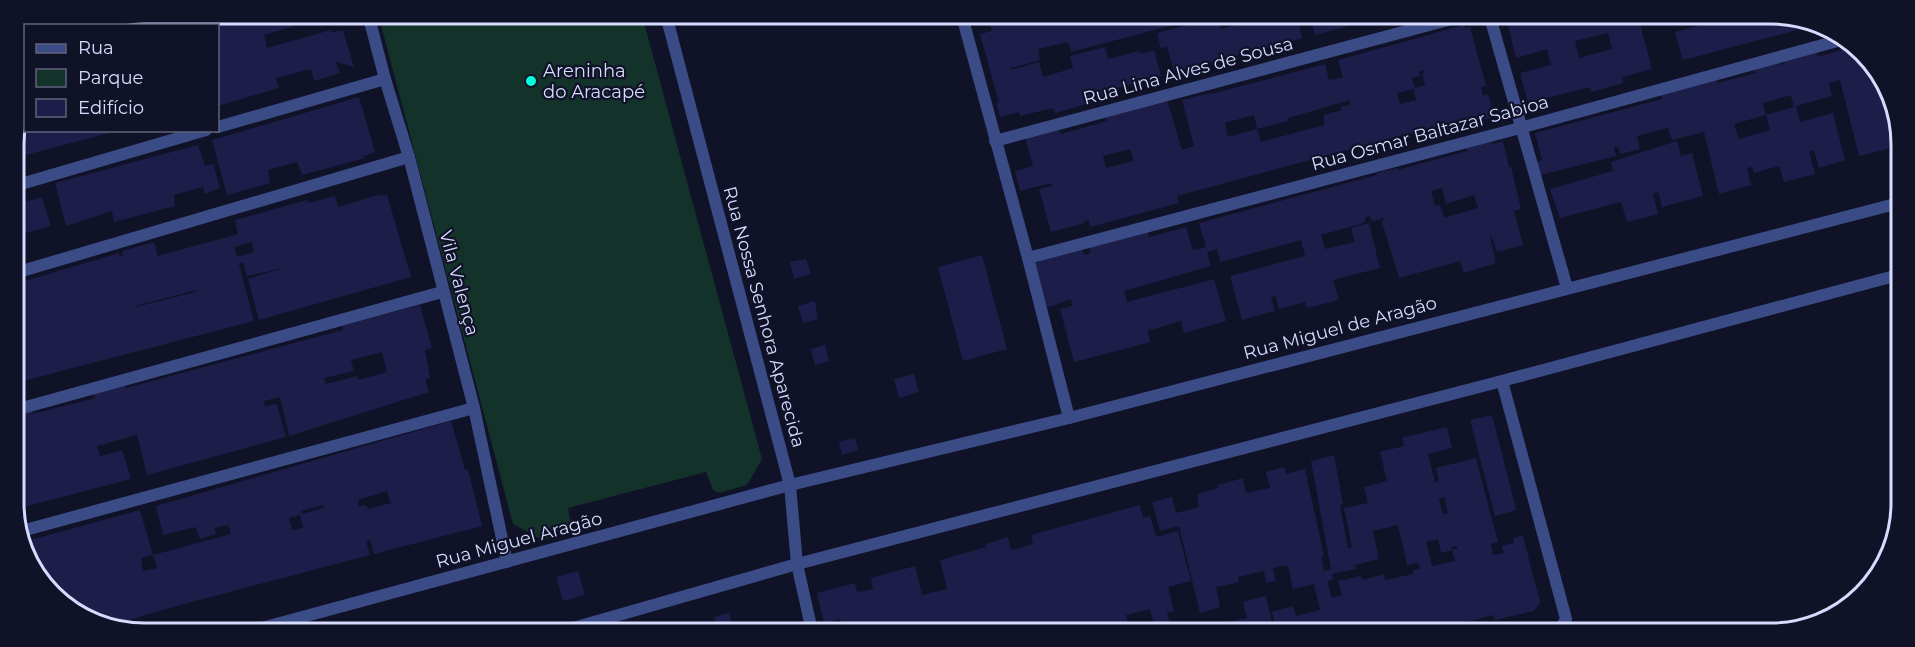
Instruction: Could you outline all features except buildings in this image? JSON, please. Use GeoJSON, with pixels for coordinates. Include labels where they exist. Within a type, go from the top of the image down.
{"type":"FeatureCollection","features":[{"type":"Feature","properties":{"kind":"street","name":"Vila Valença"},"geometry":{"type":"LineString","coordinates":[[371,24],[409,157],[442,292],[474,408],[507,562]]}},
{"type":"Feature","properties":{"kind":"street","name":"Rua Nossa Senhora Aparecida"},"geometry":{"type":"LineString","coordinates":[[668,24],[790,485],[797,564],[810,623]]}},
{"type":"Feature","properties":{"kind":"street"},"geometry":{"type":"LineString","coordinates":[[969,24],[995,141],[1069,418]]}},
{"type":"Feature","properties":{"kind":"street","name":"Rua Lina Alves de Sousa"},"geometry":{"type":"LineString","coordinates":[[995,141],[1433,24]]}},
{"type":"Feature","properties":{"kind":"street"},"geometry":{"type":"LineString","coordinates":[[1492,24],[1567,288]]}},
{"type":"Feature","properties":{"kind":"street","name":"Rua Osmar Baltazar Sabioa"},"geometry":{"type":"LineString","coordinates":[[1028,258],[1520,128],[1834,42]]}},
{"type":"Feature","properties":{"kind":"street"},"geometry":{"type":"LineString","coordinates":[[219,127],[385,79]]}},
{"type":"Feature","properties":{"kind":"street"},"geometry":{"type":"LineString","coordinates":[[24,183],[199,132]]}},
{"type":"Feature","properties":{"kind":"street"},"geometry":{"type":"LineString","coordinates":[[24,270],[409,157]]}},
{"type":"Feature","properties":{"kind":"street","name":"Rua Miguel de Aragão"},"geometry":{"type":"LineString","coordinates":[[790,485],[1069,418],[1891,205]]}},
{"type":"Feature","properties":{"kind":"street"},"geometry":{"type":"LineString","coordinates":[[606,623],[797,564],[1502,381],[1891,277]]}},
{"type":"Feature","properties":{"kind":"street"},"geometry":{"type":"LineString","coordinates":[[24,408],[442,292]]}},
{"type":"Feature","properties":{"kind":"street"},"geometry":{"type":"LineString","coordinates":[[1502,381],[1566,619],[1564,623]]}},
{"type":"Feature","properties":{"kind":"street"},"geometry":{"type":"LineString","coordinates":[[27,530],[474,408]]}},
{"type":"Feature","properties":{"kind":"street","name":"Rua Miguel Aragão"},"geometry":{"type":"LineString","coordinates":[[280,623],[790,485]]}},
{"type":"Feature","properties":{"kind":"green space"},"geometry":{"type":"Polygon","coordinates":[[[381,24],[644,24],[762,459],[747,485],[719,493],[713,490],[706,472],[568,508],[572,531],[542,540],[513,524],[381,24]]]}},
{"type":"Feature","properties":{"kind":"place","name":"Areninha do Aracapé"},"geometry":{"type":"Point","coordinates":[531,81]}}]}
